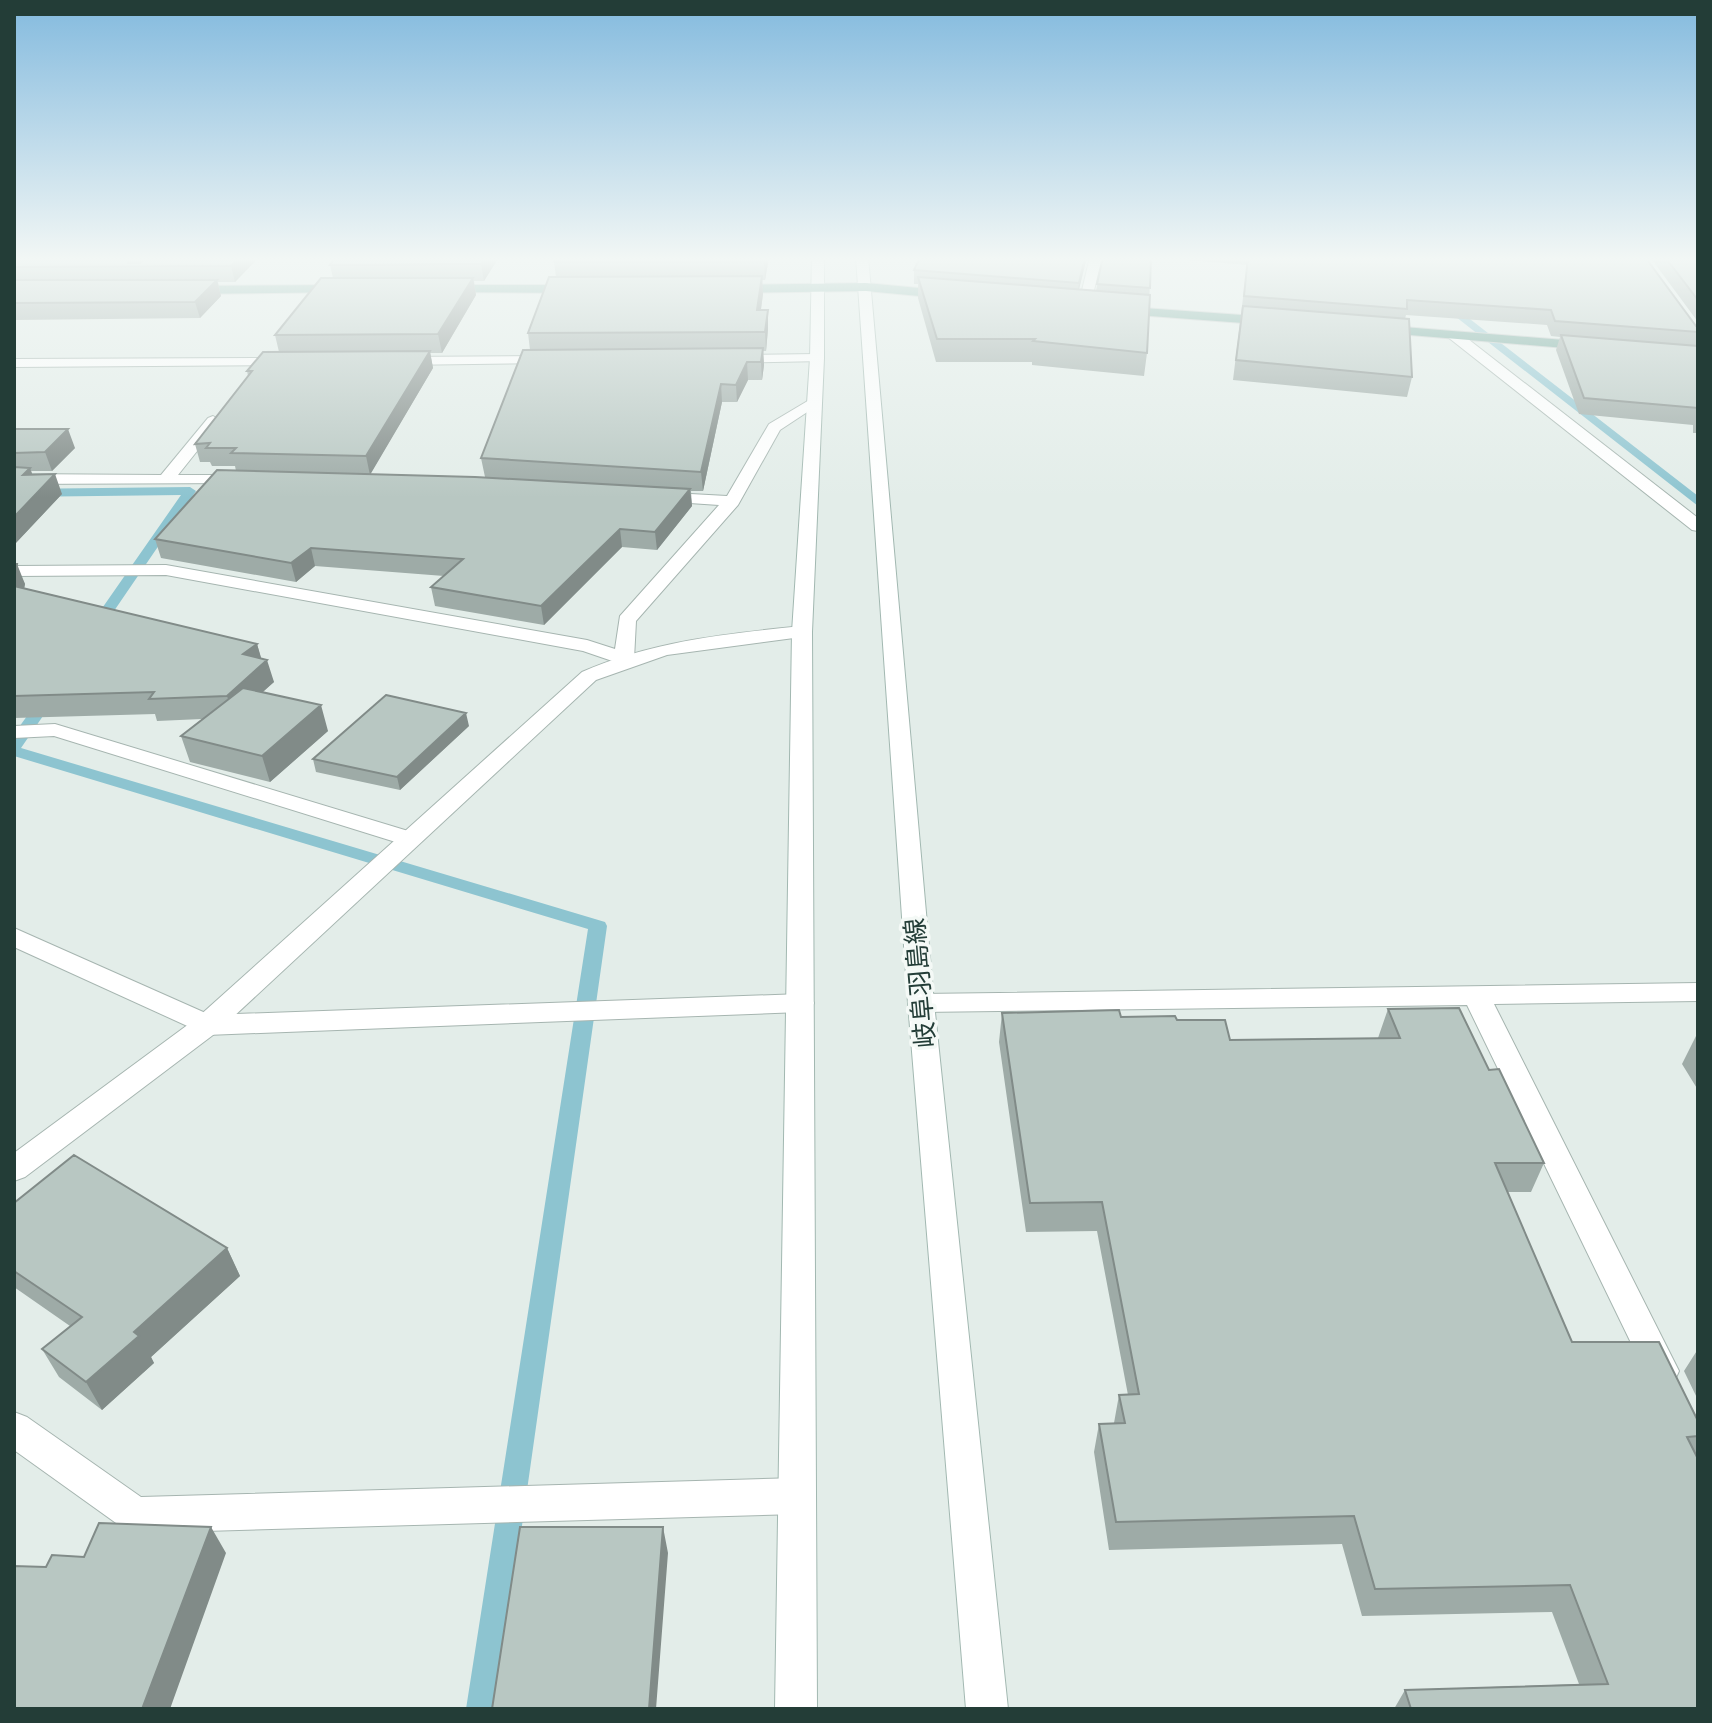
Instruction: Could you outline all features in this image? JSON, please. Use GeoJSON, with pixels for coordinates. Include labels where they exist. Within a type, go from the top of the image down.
{"type":"FeatureCollection","features":[{"type":"Feature","properties":{"kind":"main road"},"geometry":{"type":"LineString","coordinates":[[1487,337],[1603,347]]}},
{"type":"Feature","properties":{"kind":"street"},"geometry":{"type":"LineString","coordinates":[[796,1709],[802,632],[817,337]]}},
{"type":"Feature","properties":{"kind":"street","name":"岐阜羽島線"},"geometry":{"type":"LineString","coordinates":[[870,337],[921,1003],[987,1709]]}},
{"type":"Feature","properties":{"kind":"street"},"geometry":{"type":"LineString","coordinates":[[1457,337],[1698,526]]}},
{"type":"Feature","properties":{"kind":"street"},"geometry":{"type":"LineString","coordinates":[[722,359],[817,358]]}},
{"type":"Feature","properties":{"kind":"street"},"geometry":{"type":"LineString","coordinates":[[388,361],[563,360]]}},
{"type":"Feature","properties":{"kind":"street"},"geometry":{"type":"LineString","coordinates":[[14,363],[309,362]]}},
{"type":"Feature","properties":{"kind":"street"},"geometry":{"type":"LineString","coordinates":[[624,659],[627,620],[732,501],[774,427],[816,400]]}},
{"type":"Feature","properties":{"kind":"street"},"geometry":{"type":"LineString","coordinates":[[167,478],[224,408]]}},
{"type":"Feature","properties":{"kind":"street"},"geometry":{"type":"LineString","coordinates":[[14,479],[261,480]]}},
{"type":"Feature","properties":{"kind":"street"},"geometry":{"type":"LineString","coordinates":[[637,495],[732,501]]}},
{"type":"Feature","properties":{"kind":"street"},"geometry":{"type":"LineString","coordinates":[[14,571],[166,570],[587,646],[624,659]]}},
{"type":"Feature","properties":{"kind":"street"},"geometry":{"type":"LineString","coordinates":[[14,1169],[207,1025],[589,676],[624,659],[687,645],[802,632]]}},
{"type":"Feature","properties":{"kind":"street"},"geometry":{"type":"LineString","coordinates":[[14,732],[55,730],[410,839]]}},
{"type":"Feature","properties":{"kind":"street"},"geometry":{"type":"LineString","coordinates":[[14,937],[207,1025],[801,1003]]}},
{"type":"Feature","properties":{"kind":"street"},"geometry":{"type":"LineString","coordinates":[[921,1003],[1698,992]]}},
{"type":"Feature","properties":{"kind":"street"},"geometry":{"type":"LineString","coordinates":[[1475,993],[1677,1401]]}},
{"type":"Feature","properties":{"kind":"street"},"geometry":{"type":"LineString","coordinates":[[14,1429],[136,1515],[798,1496]]}},
{"type":"Feature","properties":{"kind":"building"},"geometry":{"type":"Polygon","coordinates":[[[1148,337],[1147,353],[1033,341],[1035,339],[937,339],[1148,337]]]}},
{"type":"Feature","properties":{"kind":"building"},"geometry":{"type":"Polygon","coordinates":[[[1239,337],[1410,337],[1412,377],[1236,360],[1239,337]]]}},
{"type":"Feature","properties":{"kind":"building"},"geometry":{"type":"Polygon","coordinates":[[[1562,337],[1698,346],[1698,408],[1584,398],[1562,337]]]}},
{"type":"Feature","properties":{"kind":"building"},"geometry":{"type":"Polygon","coordinates":[[[763,348],[761,362],[747,362],[736,385],[721,384],[701,472],[481,458],[523,350],[763,348]]]}},
{"type":"Feature","properties":{"kind":"building"},"geometry":{"type":"Polygon","coordinates":[[[430,351],[366,456],[231,453],[236,448],[206,448],[210,443],[195,444],[252,371],[247,371],[263,352],[430,351]]]}},
{"type":"Feature","properties":{"kind":"building"},"geometry":{"type":"Polygon","coordinates":[[[14,429],[68,429],[45,452],[14,453],[14,429]]]}},
{"type":"Feature","properties":{"kind":"building"},"geometry":{"type":"Polygon","coordinates":[[[14,467],[30,468],[23,475],[55,474],[14,517],[14,467]]]}},
{"type":"Feature","properties":{"kind":"building"},"geometry":{"type":"Polygon","coordinates":[[[217,470],[475,477],[690,489],[655,532],[620,529],[541,606],[431,587],[463,559],[311,548],[291,563],[155,539],[217,470]]]}},
{"type":"Feature","properties":{"kind":"building"},"geometry":{"type":"Polygon","coordinates":[[[14,586],[257,644],[243,654],[267,660],[227,696],[149,699],[154,692],[14,696],[14,586]]]}},
{"type":"Feature","properties":{"kind":"building"},"geometry":{"type":"Polygon","coordinates":[[[243,688],[321,705],[262,756],[181,736],[243,688]]]}},
{"type":"Feature","properties":{"kind":"building"},"geometry":{"type":"Polygon","coordinates":[[[386,695],[466,713],[397,777],[313,759],[386,695]]]}},
{"type":"Feature","properties":{"kind":"building"},"geometry":{"type":"Polygon","coordinates":[[[1459,1008],[1489,1070],[1499,1069],[1544,1163],[1495,1163],[1572,1342],[1659,1342],[1698,1421],[1698,1436],[1687,1437],[1698,1459],[1698,1709],[1411,1709],[1405,1690],[1608,1684],[1570,1585],[1375,1589],[1354,1516],[1116,1522],[1099,1424],[1125,1423],[1119,1395],[1139,1394],[1102,1202],[1030,1203],[1002,1013],[1119,1010],[1121,1017],[1175,1016],[1177,1020],[1225,1020],[1230,1040],[1400,1038],[1388,1009],[1459,1008]]]}},
{"type":"Feature","properties":{"kind":"building"},"geometry":{"type":"Polygon","coordinates":[[[74,1155],[227,1248],[134,1332],[139,1336],[86,1382],[42,1349],[82,1317],[14,1271],[14,1203],[74,1155]]]}},
{"type":"Feature","properties":{"kind":"building"},"geometry":{"type":"Polygon","coordinates":[[[99,1523],[211,1527],[142,1709],[14,1709],[14,1566],[46,1567],[52,1555],[84,1557],[99,1523]]]}},
{"type":"Feature","properties":{"kind":"building"},"geometry":{"type":"Polygon","coordinates":[[[520,1527],[663,1527],[649,1709],[492,1709],[520,1527]]]}},
{"type":"Feature","properties":{"kind":"waterway"},"geometry":{"type":"LineString","coordinates":[[1488,337],[1698,502]]}},
{"type":"Feature","properties":{"kind":"waterway"},"geometry":{"type":"LineString","coordinates":[[14,493],[190,491],[96,627]]}},
{"type":"Feature","properties":{"kind":"waterway"},"geometry":{"type":"LineString","coordinates":[[14,746],[48,697]]}},
{"type":"Feature","properties":{"kind":"waterway"},"geometry":{"type":"LineString","coordinates":[[14,751],[598,926],[481,1709]]}}]}
